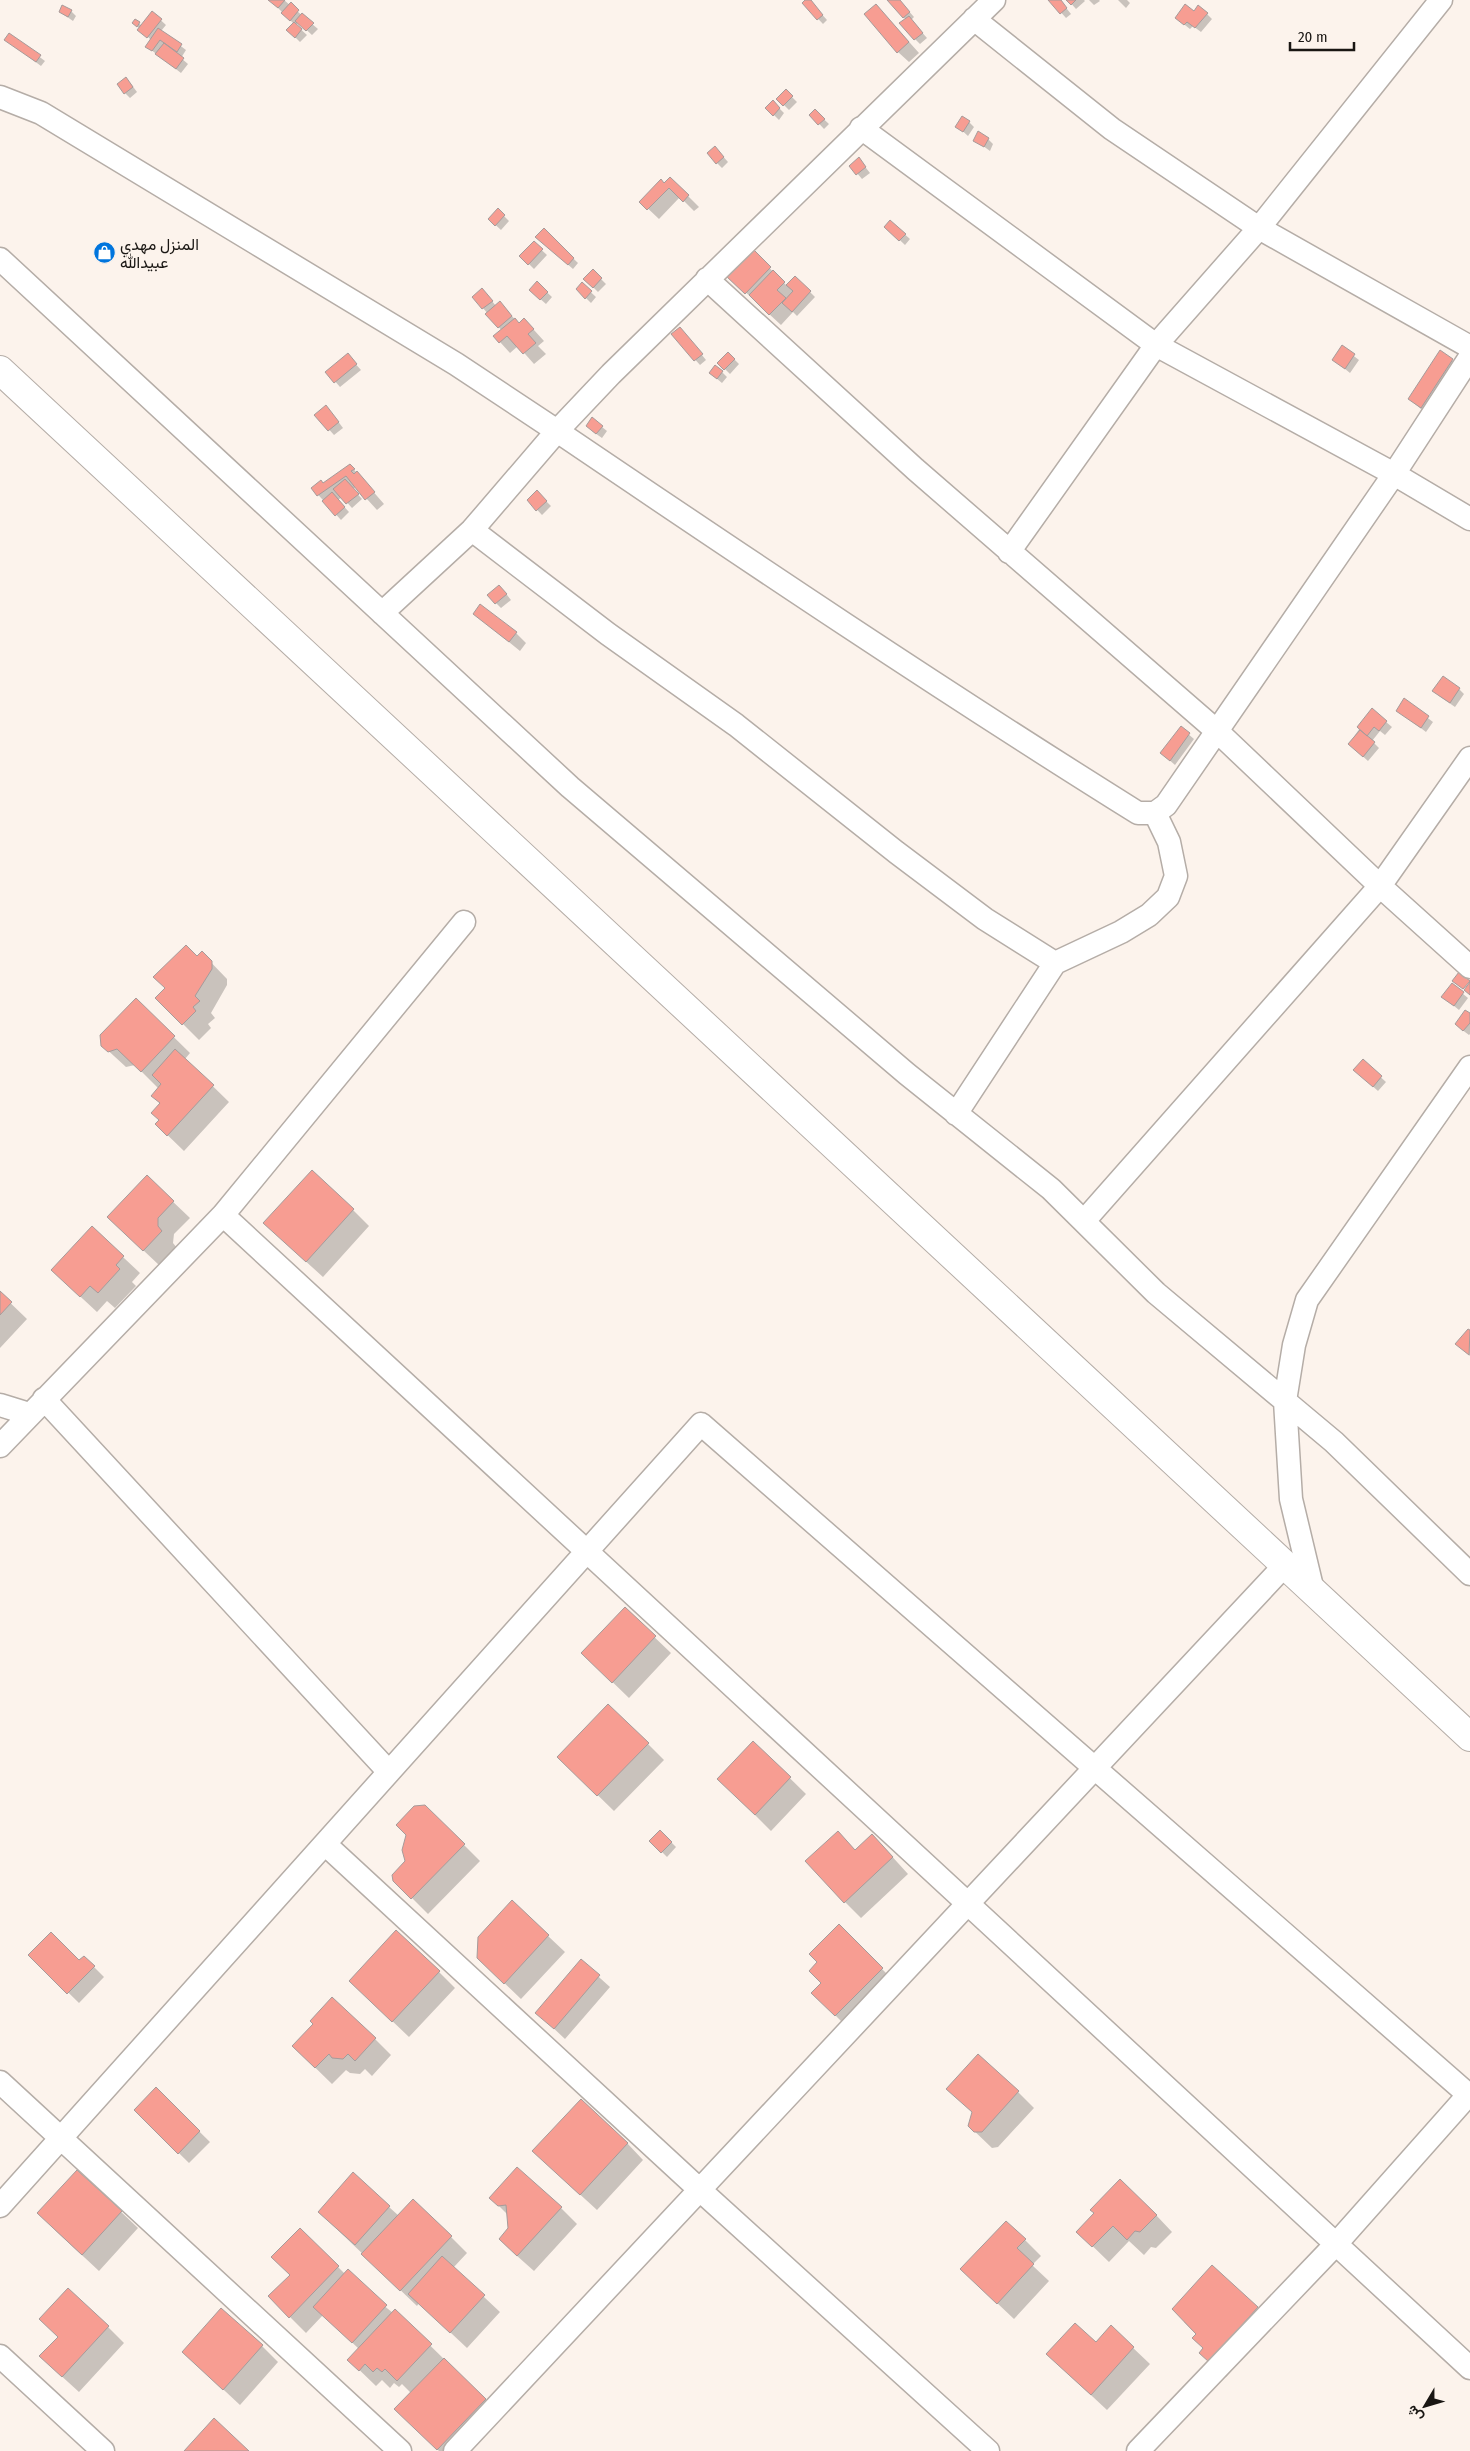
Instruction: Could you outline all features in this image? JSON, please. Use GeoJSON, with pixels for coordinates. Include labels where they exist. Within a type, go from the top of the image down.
{"type":"FeatureCollection","features":[{"type":"Feature","properties":{"kind":"street"},"geometry":{"type":"LineString","coordinates":[[382,612],[472,530],[557,431],[610,374],[994,0]]}},
{"type":"Feature","properties":{"kind":"street"},"geometry":{"type":"LineString","coordinates":[[1010,552],[1156,345],[1259,228],[1441,0]]}},
{"type":"Feature","properties":{"kind":"street"},"geometry":{"type":"LineString","coordinates":[[974,19],[1112,129],[1259,228],[1470,347]]}},
{"type":"Feature","properties":{"kind":"street"},"geometry":{"type":"LineString","coordinates":[[0,97],[41,113],[456,364],[777,580],[1005,730],[1138,813],[1155,813],[1166,805],[1394,474],[1470,357]]}},
{"type":"Feature","properties":{"kind":"street"},"geometry":{"type":"LineString","coordinates":[[861,128],[1156,345],[1394,474],[1470,519]]}},
{"type":"Feature","properties":{"kind":"street"},"geometry":{"type":"LineString","coordinates":[[0,259],[570,787],[743,936],[956,1114],[1050,1189],[1156,1293],[1334,1442],[1470,1574]]}},
{"type":"Feature","properties":{"kind":"street"},"geometry":{"type":"LineString","coordinates":[[708,279],[915,469],[1218,732],[1380,886],[1470,967]]}},
{"type":"Feature","properties":{"kind":"street"},"geometry":{"type":"LineString","coordinates":[[0,370],[1470,1737]]}},
{"type":"Feature","properties":{"kind":"street"},"geometry":{"type":"LineString","coordinates":[[472,530],[608,634],[736,725],[896,852],[985,919],[1055,963]]}},
{"type":"Feature","properties":{"kind":"street"},"geometry":{"type":"LineString","coordinates":[[1084,1222],[1380,886],[1470,758]]}},
{"type":"Feature","properties":{"kind":"street"},"geometry":{"type":"LineString","coordinates":[[956,1114],[1055,963],[1121,932],[1149,915],[1168,897],[1176,876],[1169,842],[1155,813]]}},
{"type":"Feature","properties":{"kind":"street"},"geometry":{"type":"LineString","coordinates":[[0,1446],[36,1406],[222,1215],[464,922]]}},
{"type":"Feature","properties":{"kind":"street"},"geometry":{"type":"LineString","coordinates":[[1313,1591],[1291,1499],[1285,1401],[1294,1345],[1307,1300],[1470,1067]]}},
{"type":"Feature","properties":{"kind":"street"},"geometry":{"type":"LineString","coordinates":[[222,1215],[1470,2368]]}},
{"type":"Feature","properties":{"kind":"street"},"geometry":{"type":"LineString","coordinates":[[0,1405],[36,1406],[389,1772]]}},
{"type":"Feature","properties":{"kind":"street"},"geometry":{"type":"LineString","coordinates":[[0,2206],[701,1424],[1470,2095],[1336,2244],[1138,2451]]}},
{"type":"Feature","properties":{"kind":"street"},"geometry":{"type":"LineString","coordinates":[[456,2451],[1285,1565]]}},
{"type":"Feature","properties":{"kind":"street"},"geometry":{"type":"LineString","coordinates":[[325,1844],[700,2190],[988,2451]]}},
{"type":"Feature","properties":{"kind":"street"},"geometry":{"type":"LineString","coordinates":[[0,2082],[400,2451]]}},
{"type":"Feature","properties":{"kind":"street"},"geometry":{"type":"LineString","coordinates":[[0,2356],[103,2451]]}},
{"type":"Feature","properties":{"kind":"building"},"geometry":{"type":"Polygon","coordinates":[[[268,0],[285,0],[278,8],[268,0]]]}},
{"type":"Feature","properties":{"kind":"building"},"geometry":{"type":"Polygon","coordinates":[[[805,0],[811,0],[823,15],[817,20],[802,3],[805,0]]]}},
{"type":"Feature","properties":{"kind":"building"},"geometry":{"type":"Polygon","coordinates":[[[887,0],[900,0],[910,12],[903,18],[887,0]]]}},
{"type":"Feature","properties":{"kind":"building"},"geometry":{"type":"Polygon","coordinates":[[[1048,0],[1061,0],[1067,8],[1060,14],[1048,0]]]}},
{"type":"Feature","properties":{"kind":"building"},"geometry":{"type":"Polygon","coordinates":[[[1066,0],[1076,0],[1071,5],[1066,0]]]}},
{"type":"Feature","properties":{"kind":"building"},"geometry":{"type":"Polygon","coordinates":[[[291,2],[299,10],[290,21],[281,13],[291,2]]]}},
{"type":"Feature","properties":{"kind":"building"},"geometry":{"type":"Polygon","coordinates":[[[876,4],[909,42],[897,53],[864,14],[876,4]]]}},
{"type":"Feature","properties":{"kind":"building"},"geometry":{"type":"Polygon","coordinates":[[[1185,4],[1194,11],[1198,5],[1208,13],[1195,28],[1187,22],[1184,25],[1175,18],[1185,4]]]}},
{"type":"Feature","properties":{"kind":"building"},"geometry":{"type":"Polygon","coordinates":[[[62,5],[72,10],[68,17],[59,12],[62,5]]]}},
{"type":"Feature","properties":{"kind":"building"},"geometry":{"type":"Polygon","coordinates":[[[152,11],[162,19],[147,38],[137,30],[152,11]]]}},
{"type":"Feature","properties":{"kind":"building"},"geometry":{"type":"Polygon","coordinates":[[[302,13],[314,23],[306,31],[295,21],[302,13]]]}},
{"type":"Feature","properties":{"kind":"building"},"geometry":{"type":"Polygon","coordinates":[[[909,16],[923,33],[914,40],[899,23],[909,16]]]}},
{"type":"Feature","properties":{"kind":"building"},"geometry":{"type":"Polygon","coordinates":[[[135,19],[140,22],[137,27],[132,23],[135,19]]]}},
{"type":"Feature","properties":{"kind":"building"},"geometry":{"type":"Polygon","coordinates":[[[294,22],[302,29],[295,38],[286,30],[294,22]]]}},
{"type":"Feature","properties":{"kind":"building"},"geometry":{"type":"Polygon","coordinates":[[[158,28],[182,44],[177,52],[160,40],[152,51],[145,47],[158,28]]]}},
{"type":"Feature","properties":{"kind":"building"},"geometry":{"type":"Polygon","coordinates":[[[9,33],[41,55],[36,62],[4,40],[9,33]]]}},
{"type":"Feature","properties":{"kind":"building"},"geometry":{"type":"Polygon","coordinates":[[[164,43],[184,58],[176,69],[155,54],[164,43]]]}},
{"type":"Feature","properties":{"kind":"building"},"geometry":{"type":"Polygon","coordinates":[[[126,77],[133,87],[124,94],[117,84],[126,77]]]}},
{"type":"Feature","properties":{"kind":"building"},"geometry":{"type":"Polygon","coordinates":[[[786,89],[793,96],[783,106],[776,99],[786,89]]]}},
{"type":"Feature","properties":{"kind":"building"},"geometry":{"type":"Polygon","coordinates":[[[773,100],[780,108],[773,116],[765,108],[773,100]]]}},
{"type":"Feature","properties":{"kind":"building"},"geometry":{"type":"Polygon","coordinates":[[[815,109],[825,119],[818,125],[809,115],[815,109]]]}},
{"type":"Feature","properties":{"kind":"building"},"geometry":{"type":"Polygon","coordinates":[[[962,116],[970,121],[963,132],[955,127],[962,116]]]}},
{"type":"Feature","properties":{"kind":"building"},"geometry":{"type":"Polygon","coordinates":[[[978,131],[989,138],[984,147],[973,141],[978,131]]]}},
{"type":"Feature","properties":{"kind":"building"},"geometry":{"type":"Polygon","coordinates":[[[715,146],[724,157],[716,164],[707,153],[715,146]]]}},
{"type":"Feature","properties":{"kind":"building"},"geometry":{"type":"Polygon","coordinates":[[[859,157],[866,167],[856,175],[849,166],[859,157]]]}},
{"type":"Feature","properties":{"kind":"building"},"geometry":{"type":"Polygon","coordinates":[[[670,177],[689,195],[683,202],[669,188],[647,210],[639,202],[661,179],[664,183],[670,177]]]}},
{"type":"Feature","properties":{"kind":"building"},"geometry":{"type":"Polygon","coordinates":[[[498,208],[505,215],[495,226],[488,219],[498,208]]]}},
{"type":"Feature","properties":{"kind":"building"},"geometry":{"type":"Polygon","coordinates":[[[890,220],[906,234],[899,241],[884,227],[890,220]]]}},
{"type":"Feature","properties":{"kind":"building"},"geometry":{"type":"Polygon","coordinates":[[[544,228],[574,258],[568,265],[535,237],[544,228]]]}},
{"type":"Feature","properties":{"kind":"building"},"geometry":{"type":"Polygon","coordinates":[[[534,241],[543,249],[528,265],[519,256],[534,241]]]}},
{"type":"Feature","properties":{"kind":"building"},"geometry":{"type":"Polygon","coordinates":[[[753,249],[771,267],[745,294],[726,276],[753,249]]]}},
{"type":"Feature","properties":{"kind":"building"},"geometry":{"type":"Polygon","coordinates":[[[593,269],[602,278],[593,288],[583,279],[593,269]]]}},
{"type":"Feature","properties":{"kind":"building"},"geometry":{"type":"Polygon","coordinates":[[[773,270],[785,282],[777,290],[786,298],[769,315],[749,295],[773,270]]]}},
{"type":"Feature","properties":{"kind":"building"},"geometry":{"type":"Polygon","coordinates":[[[795,276],[811,291],[792,312],[782,303],[793,291],[786,285],[795,276]]]}},
{"type":"Feature","properties":{"kind":"building"},"geometry":{"type":"Polygon","coordinates":[[[537,281],[548,292],[540,300],[529,290],[537,281]]]}},
{"type":"Feature","properties":{"kind":"building"},"geometry":{"type":"Polygon","coordinates":[[[582,282],[592,291],[585,299],[576,289],[582,282]]]}},
{"type":"Feature","properties":{"kind":"building"},"geometry":{"type":"Polygon","coordinates":[[[482,288],[493,301],[482,309],[472,297],[482,288]]]}},
{"type":"Feature","properties":{"kind":"building"},"geometry":{"type":"Polygon","coordinates":[[[500,301],[512,316],[498,328],[485,314],[500,301]]]}},
{"type":"Feature","properties":{"kind":"building"},"geometry":{"type":"Polygon","coordinates":[[[515,318],[519,323],[524,318],[534,329],[528,334],[536,343],[523,354],[507,336],[499,343],[493,336],[515,318]]]}},
{"type":"Feature","properties":{"kind":"building"},"geometry":{"type":"Polygon","coordinates":[[[680,327],[703,354],[694,361],[671,334],[680,327]]]}},
{"type":"Feature","properties":{"kind":"building"},"geometry":{"type":"Polygon","coordinates":[[[1342,345],[1355,354],[1345,369],[1332,360],[1342,345]]]}},
{"type":"Feature","properties":{"kind":"building"},"geometry":{"type":"Polygon","coordinates":[[[1440,350],[1453,359],[1421,408],[1408,399],[1440,350]]]}},
{"type":"Feature","properties":{"kind":"building"},"geometry":{"type":"Polygon","coordinates":[[[728,352],[735,359],[724,370],[717,363],[728,352]]]}},
{"type":"Feature","properties":{"kind":"building"},"geometry":{"type":"Polygon","coordinates":[[[348,353],[357,364],[334,383],[325,372],[348,353]]]}},
{"type":"Feature","properties":{"kind":"building"},"geometry":{"type":"Polygon","coordinates":[[[715,365],[723,371],[717,379],[709,373],[715,365]]]}},
{"type":"Feature","properties":{"kind":"building"},"geometry":{"type":"Polygon","coordinates":[[[326,405],[339,422],[328,431],[314,415],[326,405]]]}},
{"type":"Feature","properties":{"kind":"building"},"geometry":{"type":"Polygon","coordinates":[[[592,417],[603,426],[596,434],[586,426],[592,417]]]}},
{"type":"Feature","properties":{"kind":"building"},"geometry":{"type":"Polygon","coordinates":[[[350,464],[355,469],[351,471],[354,474],[357,471],[375,492],[365,500],[346,476],[317,496],[311,488],[321,480],[323,483],[350,464]]]}},
{"type":"Feature","properties":{"kind":"building"},"geometry":{"type":"Polygon","coordinates":[[[345,479],[359,494],[346,504],[333,489],[345,479]]]}},
{"type":"Feature","properties":{"kind":"building"},"geometry":{"type":"Polygon","coordinates":[[[537,490],[547,501],[536,511],[527,500],[537,490]]]}},
{"type":"Feature","properties":{"kind":"building"},"geometry":{"type":"Polygon","coordinates":[[[332,492],[345,507],[335,516],[322,501],[332,492]]]}},
{"type":"Feature","properties":{"kind":"building"},"geometry":{"type":"Polygon","coordinates":[[[499,585],[507,594],[495,604],[487,595],[499,585]]]}},
{"type":"Feature","properties":{"kind":"building"},"geometry":{"type":"Polygon","coordinates":[[[480,604],[517,632],[509,642],[473,614],[480,604]]]}},
{"type":"Feature","properties":{"kind":"building"},"geometry":{"type":"Polygon","coordinates":[[[1443,676],[1460,688],[1450,703],[1432,691],[1443,676]]]}},
{"type":"Feature","properties":{"kind":"building"},"geometry":{"type":"Polygon","coordinates":[[[1404,698],[1429,716],[1421,728],[1396,711],[1404,698]]]}},
{"type":"Feature","properties":{"kind":"building"},"geometry":{"type":"Polygon","coordinates":[[[1372,708],[1387,721],[1379,731],[1374,727],[1367,736],[1357,727],[1372,708]]]}},
{"type":"Feature","properties":{"kind":"building"},"geometry":{"type":"Polygon","coordinates":[[[1181,726],[1190,733],[1170,761],[1160,753],[1181,726]]]}},
{"type":"Feature","properties":{"kind":"building"},"geometry":{"type":"Polygon","coordinates":[[[1360,730],[1375,742],[1363,757],[1348,744],[1360,730]]]}},
{"type":"Feature","properties":{"kind":"building"},"geometry":{"type":"Polygon","coordinates":[[[186,945],[197,956],[202,951],[212,961],[212,969],[195,996],[200,1001],[193,1007],[196,1011],[182,1025],[155,998],[165,988],[153,977],[186,945]]]}},
{"type":"Feature","properties":{"kind":"building"},"geometry":{"type":"Polygon","coordinates":[[[1459,972],[1470,981],[1463,989],[1452,981],[1459,972]]]}},
{"type":"Feature","properties":{"kind":"building"},"geometry":{"type":"Polygon","coordinates":[[[1470,982],[1470,995],[1464,990],[1470,982]]]}},
{"type":"Feature","properties":{"kind":"building"},"geometry":{"type":"Polygon","coordinates":[[[1452,983],[1464,992],[1454,1006],[1441,997],[1452,983]]]}},
{"type":"Feature","properties":{"kind":"building"},"geometry":{"type":"Polygon","coordinates":[[[136,998],[175,1036],[141,1072],[117,1049],[108,1052],[101,1046],[100,1035],[136,998]]]}},
{"type":"Feature","properties":{"kind":"building"},"geometry":{"type":"Polygon","coordinates":[[[1465,1010],[1470,1013],[1470,1023],[1463,1031],[1455,1024],[1465,1010]]]}},
{"type":"Feature","properties":{"kind":"building"},"geometry":{"type":"Polygon","coordinates":[[[175,1049],[214,1085],[167,1136],[155,1124],[159,1120],[151,1113],[160,1103],[151,1096],[161,1084],[152,1075],[175,1049]]]}},
{"type":"Feature","properties":{"kind":"building"},"geometry":{"type":"Polygon","coordinates":[[[1363,1059],[1382,1076],[1373,1087],[1353,1070],[1363,1059]]]}},
{"type":"Feature","properties":{"kind":"building"},"geometry":{"type":"Polygon","coordinates":[[[312,1170],[354,1209],[306,1262],[263,1223],[312,1170]]]}},
{"type":"Feature","properties":{"kind":"building"},"geometry":{"type":"Polygon","coordinates":[[[147,1175],[174,1201],[158,1218],[158,1226],[162,1231],[143,1251],[107,1217],[147,1175]]]}},
{"type":"Feature","properties":{"kind":"building"},"geometry":{"type":"Polygon","coordinates":[[[92,1226],[124,1256],[116,1265],[120,1269],[98,1293],[90,1286],[80,1297],[51,1270],[92,1226]]]}},
{"type":"Feature","properties":{"kind":"building"},"geometry":{"type":"Polygon","coordinates":[[[0,1291],[12,1302],[0,1315],[0,1291]]]}},
{"type":"Feature","properties":{"kind":"building"},"geometry":{"type":"Polygon","coordinates":[[[1468,1329],[1470,1330],[1469,1355],[1455,1344],[1468,1329]]]}},
{"type":"Feature","properties":{"kind":"building"},"geometry":{"type":"Polygon","coordinates":[[[625,1607],[656,1636],[612,1683],[581,1653],[625,1607]]]}},
{"type":"Feature","properties":{"kind":"building"},"geometry":{"type":"Polygon","coordinates":[[[608,1704],[649,1743],[597,1796],[557,1757],[608,1704]]]}},
{"type":"Feature","properties":{"kind":"building"},"geometry":{"type":"Polygon","coordinates":[[[753,1741],[791,1777],[755,1815],[717,1779],[753,1741]]]}},
{"type":"Feature","properties":{"kind":"building"},"geometry":{"type":"Polygon","coordinates":[[[425,1805],[465,1844],[411,1899],[393,1881],[392,1875],[405,1861],[402,1850],[406,1835],[396,1825],[414,1806],[425,1805]]]}},
{"type":"Feature","properties":{"kind":"building"},"geometry":{"type":"Polygon","coordinates":[[[660,1830],[672,1842],[661,1853],[649,1841],[660,1830]]]}},
{"type":"Feature","properties":{"kind":"building"},"geometry":{"type":"Polygon","coordinates":[[[838,1831],[855,1850],[872,1834],[893,1857],[844,1903],[805,1861],[838,1831]]]}},
{"type":"Feature","properties":{"kind":"building"},"geometry":{"type":"Polygon","coordinates":[[[512,1900],[549,1935],[504,1984],[477,1958],[478,1937],[512,1900]]]}},
{"type":"Feature","properties":{"kind":"building"},"geometry":{"type":"Polygon","coordinates":[[[839,1924],[883,1968],[835,2016],[811,1993],[821,1983],[809,1971],[817,1962],[809,1954],[839,1924]]]}},
{"type":"Feature","properties":{"kind":"building"},"geometry":{"type":"Polygon","coordinates":[[[396,1930],[440,1971],[392,2022],[349,1981],[396,1930]]]}},
{"type":"Feature","properties":{"kind":"building"},"geometry":{"type":"Polygon","coordinates":[[[51,1932],[79,1960],[84,1956],[95,1966],[67,1994],[28,1955],[51,1932]]]}},
{"type":"Feature","properties":{"kind":"building"},"geometry":{"type":"Polygon","coordinates":[[[581,1959],[600,1975],[554,2029],[535,2013],[581,1959]]]}},
{"type":"Feature","properties":{"kind":"building"},"geometry":{"type":"Polygon","coordinates":[[[332,1997],[376,2038],[355,2061],[348,2054],[343,2059],[332,2058],[329,2054],[315,2068],[292,2046],[313,2024],[310,2021],[332,1997]]]}},
{"type":"Feature","properties":{"kind":"building"},"geometry":{"type":"Polygon","coordinates":[[[978,2054],[1019,2091],[982,2132],[974,2132],[968,2126],[972,2112],[946,2089],[978,2054]]]}},
{"type":"Feature","properties":{"kind":"building"},"geometry":{"type":"Polygon","coordinates":[[[156,2087],[200,2131],[178,2154],[134,2110],[156,2087]]]}},
{"type":"Feature","properties":{"kind":"building"},"geometry":{"type":"Polygon","coordinates":[[[581,2099],[628,2143],[580,2195],[532,2151],[581,2099]]]}},
{"type":"Feature","properties":{"kind":"building"},"geometry":{"type":"Polygon","coordinates":[[[517,2167],[562,2207],[517,2256],[499,2239],[508,2228],[506,2205],[498,2206],[489,2198],[517,2167]]]}},
{"type":"Feature","properties":{"kind":"building"},"geometry":{"type":"Polygon","coordinates":[[[77,2170],[122,2211],[82,2255],[37,2213],[77,2170]]]}},
{"type":"Feature","properties":{"kind":"building"},"geometry":{"type":"Polygon","coordinates":[[[353,2172],[390,2206],[355,2245],[318,2212],[353,2172]]]}},
{"type":"Feature","properties":{"kind":"building"},"geometry":{"type":"Polygon","coordinates":[[[1120,2179],[1157,2215],[1140,2232],[1135,2231],[1127,2240],[1113,2226],[1092,2247],[1076,2232],[1094,2213],[1090,2210],[1120,2179]]]}},
{"type":"Feature","properties":{"kind":"building"},"geometry":{"type":"Polygon","coordinates":[[[413,2199],[452,2236],[400,2291],[361,2254],[413,2199]]]}},
{"type":"Feature","properties":{"kind":"building"},"geometry":{"type":"Polygon","coordinates":[[[1006,2221],[1026,2239],[1017,2248],[1034,2264],[997,2304],[960,2269],[1006,2221]]]}},
{"type":"Feature","properties":{"kind":"building"},"geometry":{"type":"Polygon","coordinates":[[[300,2228],[339,2266],[289,2318],[268,2296],[290,2275],[271,2257],[300,2228]]]}},
{"type":"Feature","properties":{"kind":"building"},"geometry":{"type":"Polygon","coordinates":[[[442,2256],[485,2295],[450,2333],[408,2294],[442,2256]]]}},
{"type":"Feature","properties":{"kind":"building"},"geometry":{"type":"Polygon","coordinates":[[[1212,2265],[1258,2307],[1209,2362],[1199,2353],[1203,2348],[1192,2338],[1196,2334],[1172,2309],[1212,2265]]]}},
{"type":"Feature","properties":{"kind":"building"},"geometry":{"type":"Polygon","coordinates":[[[348,2269],[387,2305],[352,2343],[313,2307],[348,2269]]]}},
{"type":"Feature","properties":{"kind":"building"},"geometry":{"type":"Polygon","coordinates":[[[68,2288],[109,2326],[62,2377],[39,2356],[58,2337],[39,2319],[68,2288]]]}},
{"type":"Feature","properties":{"kind":"building"},"geometry":{"type":"Polygon","coordinates":[[[221,2308],[263,2345],[223,2390],[182,2352],[221,2308]]]}},
{"type":"Feature","properties":{"kind":"building"},"geometry":{"type":"Polygon","coordinates":[[[395,2309],[432,2344],[397,2381],[385,2369],[382,2372],[377,2368],[373,2372],[365,2364],[359,2371],[347,2360],[395,2309]]]}},
{"type":"Feature","properties":{"kind":"building"},"geometry":{"type":"Polygon","coordinates":[[[1075,2323],[1096,2342],[1111,2325],[1134,2347],[1091,2395],[1046,2354],[1075,2323]]]}},
{"type":"Feature","properties":{"kind":"building"},"geometry":{"type":"Polygon","coordinates":[[[444,2358],[486,2399],[437,2450],[394,2409],[444,2358]]]}},
{"type":"Feature","properties":{"kind":"building"},"geometry":{"type":"Polygon","coordinates":[[[214,2418],[249,2451],[184,2451],[214,2418]]]}},
{"type":"Feature","properties":{"kind":"place","name":"المنزل مهدي عبيدالله"},"geometry":{"type":"Point","coordinates":[104,253]}}]}
